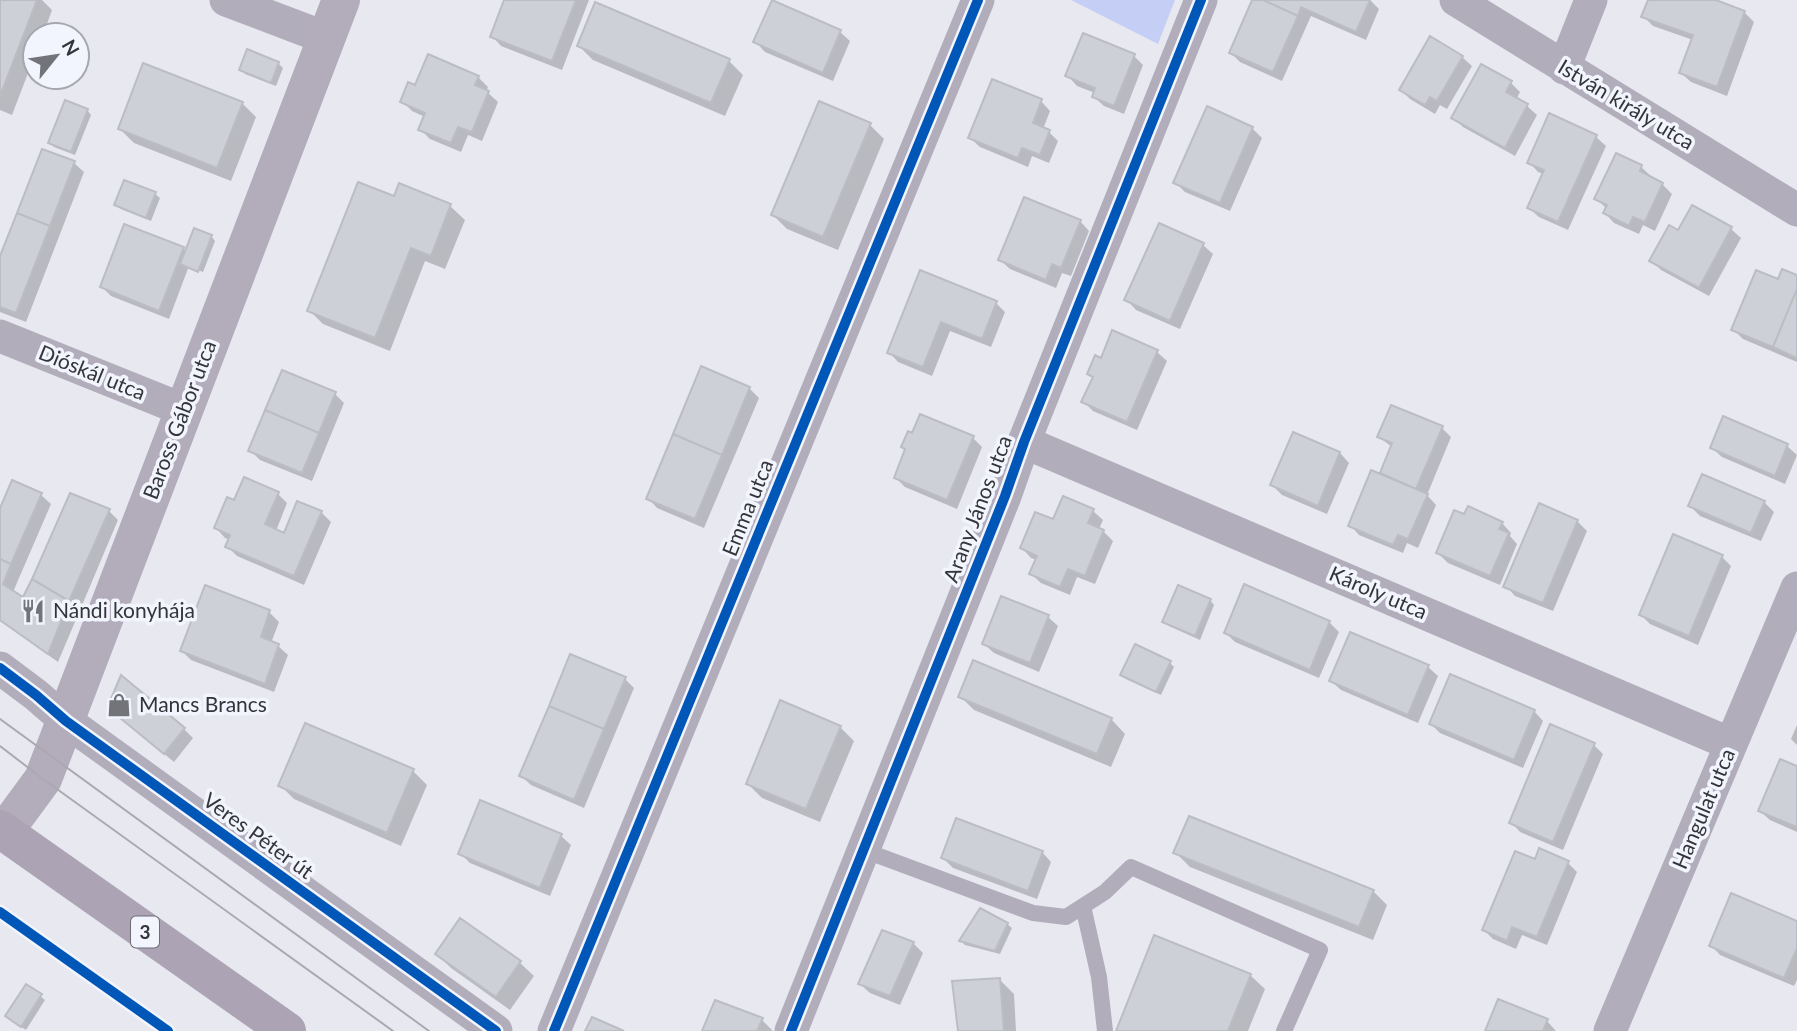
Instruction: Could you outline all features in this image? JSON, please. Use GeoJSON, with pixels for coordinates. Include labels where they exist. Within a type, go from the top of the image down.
{"type":"FeatureCollection","features":[{"type":"Feature","properties":{"kind":"main road","name":"3"},"geometry":{"type":"LineString","coordinates":[[2,831],[287,1031]]}},
{"type":"Feature","properties":{"kind":"street"},"geometry":{"type":"LineString","coordinates":[[226,0],[326,38]]}},
{"type":"Feature","properties":{"kind":"street","name":"Baross Gábor utca"},"geometry":{"type":"LineString","coordinates":[[2,831],[43,779],[341,0]]}},
{"type":"Feature","properties":{"kind":"street","name":"Emma utca"},"geometry":{"type":"LineString","coordinates":[[554,1031],[978,0]]}},
{"type":"Feature","properties":{"kind":"street","name":"Arany János utca"},"geometry":{"type":"LineString","coordinates":[[791,1031],[1201,0]]}},
{"type":"Feature","properties":{"kind":"street","name":"István király utca"},"geometry":{"type":"LineString","coordinates":[[1456,0],[1797,210]]}},
{"type":"Feature","properties":{"kind":"street"},"geometry":{"type":"LineString","coordinates":[[1564,68],[1591,0]]}},
{"type":"Feature","properties":{"kind":"street","name":"Dióskál utca"},"geometry":{"type":"LineString","coordinates":[[0,336],[184,410]]}},
{"type":"Feature","properties":{"kind":"street","name":"Károly utca"},"geometry":{"type":"LineString","coordinates":[[1024,442],[1731,744]]}},
{"type":"Feature","properties":{"kind":"street","name":"Hangulat utca"},"geometry":{"type":"LineString","coordinates":[[1611,1031],[1797,588]]}},
{"type":"Feature","properties":{"kind":"street","name":"Veres Péter út"},"geometry":{"type":"LineString","coordinates":[[0,668],[66,720],[496,1031]]}},
{"type":"Feature","properties":{"kind":"lane"},"geometry":{"type":"LineString","coordinates":[[863,850],[1033,913],[1066,917],[1105,892],[1131,867],[1320,950],[1284,1031]]}},
{"type":"Feature","properties":{"kind":"lane"},"geometry":{"type":"LineString","coordinates":[[1083,906],[1099,977],[1105,1031]]}},
{"type":"Feature","properties":{"kind":"shaded area"},"geometry":{"type":"Polygon","coordinates":[[[1071,0],[1175,0],[1158,44],[1071,0]]]}},
{"type":"Feature","properties":{"kind":"building"},"geometry":{"type":"Polygon","coordinates":[[[0,0],[37,0],[29,21],[21,21],[21,42],[0,96],[0,0]]]}},
{"type":"Feature","properties":{"kind":"building"},"geometry":{"type":"Polygon","coordinates":[[[504,0],[576,0],[552,61],[490,37],[504,0]]]}},
{"type":"Feature","properties":{"kind":"building"},"geometry":{"type":"Polygon","coordinates":[[[772,0],[841,30],[823,73],[753,42],[772,0]]]}},
{"type":"Feature","properties":{"kind":"building"},"geometry":{"type":"Polygon","coordinates":[[[1252,0],[1263,0],[1298,16],[1273,72],[1229,53],[1252,0]]]}},
{"type":"Feature","properties":{"kind":"building"},"geometry":{"type":"Polygon","coordinates":[[[1263,0],[1370,0],[1356,32],[1301,7],[1298,16],[1263,0]]]}},
{"type":"Feature","properties":{"kind":"building"},"geometry":{"type":"Polygon","coordinates":[[[1648,0],[1716,0],[1745,11],[1717,87],[1679,73],[1693,35],[1641,17],[1648,0]]]}},
{"type":"Feature","properties":{"kind":"building"},"geometry":{"type":"Polygon","coordinates":[[[595,2],[730,59],[711,103],[577,46],[595,2]]]}},
{"type":"Feature","properties":{"kind":"building"},"geometry":{"type":"Polygon","coordinates":[[[1083,33],[1135,54],[1114,106],[1092,97],[1095,88],[1065,76],[1083,33]]]}},
{"type":"Feature","properties":{"kind":"building"},"geometry":{"type":"Polygon","coordinates":[[[1430,36],[1463,56],[1437,101],[1430,97],[1425,105],[1399,90],[1430,36]]]}},
{"type":"Feature","properties":{"kind":"building"},"geometry":{"type":"Polygon","coordinates":[[[247,49],[279,62],[271,83],[239,70],[247,49]]]}},
{"type":"Feature","properties":{"kind":"building"},"geometry":{"type":"Polygon","coordinates":[[[428,54],[479,76],[475,85],[489,91],[472,132],[458,127],[451,143],[418,130],[425,113],[400,102],[408,82],[415,85],[428,54]]]}},
{"type":"Feature","properties":{"kind":"building"},"geometry":{"type":"Polygon","coordinates":[[[143,63],[243,102],[217,168],[118,129],[143,63]]]}},
{"type":"Feature","properties":{"kind":"building"},"geometry":{"type":"Polygon","coordinates":[[[1481,64],[1512,81],[1506,92],[1528,104],[1505,148],[1451,118],[1481,64]]]}},
{"type":"Feature","properties":{"kind":"building"},"geometry":{"type":"Polygon","coordinates":[[[992,79],[1042,99],[1033,123],[1050,130],[1040,155],[1022,148],[1018,158],[968,138],[992,79]]]}},
{"type":"Feature","properties":{"kind":"building"},"geometry":{"type":"Polygon","coordinates":[[[65,100],[88,109],[71,152],[48,143],[65,100]]]}},
{"type":"Feature","properties":{"kind":"building"},"geometry":{"type":"Polygon","coordinates":[[[819,101],[871,123],[823,237],[771,215],[819,101]]]}},
{"type":"Feature","properties":{"kind":"building"},"geometry":{"type":"Polygon","coordinates":[[[1207,106],[1253,127],[1220,203],[1173,183],[1207,106]]]}},
{"type":"Feature","properties":{"kind":"building"},"geometry":{"type":"Polygon","coordinates":[[[1549,113],[1597,135],[1558,222],[1527,208],[1544,170],[1527,163],[1549,113]]]}},
{"type":"Feature","properties":{"kind":"building"},"geometry":{"type":"Polygon","coordinates":[[[42,149],[75,161],[50,226],[17,213],[42,149]]]}},
{"type":"Feature","properties":{"kind":"building"},"geometry":{"type":"Polygon","coordinates":[[[1616,153],[1642,165],[1640,171],[1663,183],[1645,222],[1633,217],[1629,226],[1603,213],[1607,205],[1594,199],[1616,153]]]}},
{"type":"Feature","properties":{"kind":"building"},"geometry":{"type":"Polygon","coordinates":[[[124,180],[156,192],[146,218],[114,205],[124,180]]]}},
{"type":"Feature","properties":{"kind":"building"},"geometry":{"type":"Polygon","coordinates":[[[358,182],[394,196],[399,183],[451,204],[431,256],[411,248],[375,338],[307,311],[358,182]]]}},
{"type":"Feature","properties":{"kind":"building"},"geometry":{"type":"Polygon","coordinates":[[[1024,197],[1081,220],[1061,268],[1052,264],[1046,280],[998,260],[1024,197]]]}},
{"type":"Feature","properties":{"kind":"building"},"geometry":{"type":"Polygon","coordinates":[[[1692,205],[1732,227],[1699,288],[1649,261],[1669,225],[1678,230],[1692,205]]]}},
{"type":"Feature","properties":{"kind":"building"},"geometry":{"type":"Polygon","coordinates":[[[17,213],[50,226],[16,313],[0,307],[0,256],[17,213]]]}},
{"type":"Feature","properties":{"kind":"building"},"geometry":{"type":"Polygon","coordinates":[[[1159,223],[1204,243],[1170,321],[1124,300],[1159,223]]]}},
{"type":"Feature","properties":{"kind":"building"},"geometry":{"type":"Polygon","coordinates":[[[124,224],[184,247],[159,311],[100,287],[124,224]]]}},
{"type":"Feature","properties":{"kind":"building"},"geometry":{"type":"Polygon","coordinates":[[[194,228],[212,235],[198,272],[180,264],[194,228]]]}},
{"type":"Feature","properties":{"kind":"building"},"geometry":{"type":"Polygon","coordinates":[[[1782,269],[1797,275],[1797,289],[1773,347],[1731,330],[1756,270],[1778,279],[1782,269]]]}},
{"type":"Feature","properties":{"kind":"building"},"geometry":{"type":"Polygon","coordinates":[[[920,270],[997,301],[982,339],[941,322],[923,367],[887,353],[920,270]]]}},
{"type":"Feature","properties":{"kind":"building"},"geometry":{"type":"Polygon","coordinates":[[[1797,289],[1797,358],[1773,347],[1797,289]]]}},
{"type":"Feature","properties":{"kind":"building"},"geometry":{"type":"Polygon","coordinates":[[[1112,330],[1158,350],[1127,422],[1081,402],[1093,377],[1087,374],[1095,355],[1101,358],[1112,330]]]}},
{"type":"Feature","properties":{"kind":"building"},"geometry":{"type":"Polygon","coordinates":[[[701,366],[750,387],[722,455],[673,434],[701,366]]]}},
{"type":"Feature","properties":{"kind":"building"},"geometry":{"type":"Polygon","coordinates":[[[282,370],[336,392],[319,433],[265,410],[282,370]]]}},
{"type":"Feature","properties":{"kind":"building"},"geometry":{"type":"Polygon","coordinates":[[[1391,405],[1443,426],[1416,489],[1380,473],[1392,443],[1377,437],[1391,405]]]}},
{"type":"Feature","properties":{"kind":"building"},"geometry":{"type":"Polygon","coordinates":[[[265,410],[319,433],[302,473],[248,451],[265,410]]]}},
{"type":"Feature","properties":{"kind":"building"},"geometry":{"type":"Polygon","coordinates":[[[920,414],[974,436],[947,500],[894,478],[905,449],[901,447],[908,431],[912,433],[920,414]]]}},
{"type":"Feature","properties":{"kind":"building"},"geometry":{"type":"Polygon","coordinates":[[[1723,416],[1788,444],[1775,476],[1710,448],[1723,416]]]}},
{"type":"Feature","properties":{"kind":"building"},"geometry":{"type":"Polygon","coordinates":[[[1293,432],[1340,452],[1318,506],[1270,485],[1293,432]]]}},
{"type":"Feature","properties":{"kind":"building"},"geometry":{"type":"Polygon","coordinates":[[[673,434],[722,455],[695,519],[646,499],[673,434]]]}},
{"type":"Feature","properties":{"kind":"building"},"geometry":{"type":"Polygon","coordinates":[[[1371,470],[1428,494],[1408,539],[1398,535],[1393,545],[1348,526],[1371,470]]]}},
{"type":"Feature","properties":{"kind":"building"},"geometry":{"type":"Polygon","coordinates":[[[1702,474],[1765,501],[1751,533],[1688,506],[1702,474]]]}},
{"type":"Feature","properties":{"kind":"building"},"geometry":{"type":"Polygon","coordinates":[[[244,477],[279,492],[265,524],[284,533],[297,501],[322,511],[294,576],[225,547],[230,535],[214,528],[227,497],[234,500],[244,477]]]}},
{"type":"Feature","properties":{"kind":"building"},"geometry":{"type":"Polygon","coordinates":[[[12,480],[42,493],[11,564],[0,559],[0,508],[12,480]]]}},
{"type":"Feature","properties":{"kind":"building"},"geometry":{"type":"Polygon","coordinates":[[[70,493],[110,509],[69,601],[32,579],[70,493]]]}},
{"type":"Feature","properties":{"kind":"building"},"geometry":{"type":"Polygon","coordinates":[[[1063,496],[1094,509],[1088,523],[1104,530],[1085,576],[1068,569],[1060,587],[1029,574],[1037,556],[1020,548],[1035,512],[1053,519],[1063,496]]]}},
{"type":"Feature","properties":{"kind":"building"},"geometry":{"type":"Polygon","coordinates":[[[1539,503],[1578,520],[1543,603],[1503,587],[1539,503]]]}},
{"type":"Feature","properties":{"kind":"building"},"geometry":{"type":"Polygon","coordinates":[[[1468,506],[1503,522],[1499,529],[1509,533],[1490,576],[1436,553],[1454,510],[1464,514],[1468,506]]]}},
{"type":"Feature","properties":{"kind":"building"},"geometry":{"type":"Polygon","coordinates":[[[1673,534],[1723,555],[1689,636],[1639,615],[1673,534]]]}},
{"type":"Feature","properties":{"kind":"building","name":"Nándi konyhája"},"geometry":{"type":"Polygon","coordinates":[[[0,559],[11,564],[3,584],[23,597],[32,579],[69,601],[48,654],[0,620],[0,559]]]}},
{"type":"Feature","properties":{"kind":"building"},"geometry":{"type":"Polygon","coordinates":[[[1244,584],[1330,621],[1310,670],[1224,633],[1244,584]]]}},
{"type":"Feature","properties":{"kind":"building"},"geometry":{"type":"Polygon","coordinates":[[[205,585],[270,610],[261,637],[279,644],[265,684],[180,651],[205,585]]]}},
{"type":"Feature","properties":{"kind":"building"},"geometry":{"type":"Polygon","coordinates":[[[1178,585],[1211,599],[1195,636],[1162,622],[1178,585]]]}},
{"type":"Feature","properties":{"kind":"building"},"geometry":{"type":"Polygon","coordinates":[[[1001,596],[1049,615],[1030,663],[982,644],[1001,596]]]}},
{"type":"Feature","properties":{"kind":"building"},"geometry":{"type":"Polygon","coordinates":[[[1350,632],[1429,665],[1408,715],[1329,681],[1350,632]]]}},
{"type":"Feature","properties":{"kind":"building"},"geometry":{"type":"Polygon","coordinates":[[[1135,644],[1171,661],[1156,692],[1120,675],[1135,644]]]}},
{"type":"Feature","properties":{"kind":"building"},"geometry":{"type":"Polygon","coordinates":[[[570,654],[626,677],[604,729],[549,706],[570,654]]]}},
{"type":"Feature","properties":{"kind":"building"},"geometry":{"type":"Polygon","coordinates":[[[973,660],[1112,718],[1097,754],[958,697],[973,660]]]}},
{"type":"Feature","properties":{"kind":"building"},"geometry":{"type":"Polygon","coordinates":[[[1450,674],[1535,710],[1514,760],[1429,724],[1450,674]]]}},
{"type":"Feature","properties":{"kind":"building"},"geometry":{"type":"Polygon","coordinates":[[[121,675],[185,728],[164,754],[114,713],[110,701],[121,675]]]}},
{"type":"Feature","properties":{"kind":"building"},"geometry":{"type":"Polygon","coordinates":[[[780,700],[841,726],[806,809],[746,784],[780,700]]]}},
{"type":"Feature","properties":{"kind":"building"},"geometry":{"type":"Polygon","coordinates":[[[549,706],[604,729],[574,800],[519,776],[549,706]]]}},
{"type":"Feature","properties":{"kind":"building"},"geometry":{"type":"Polygon","coordinates":[[[305,723],[414,769],[387,833],[278,786],[305,723]]]}},
{"type":"Feature","properties":{"kind":"building"},"geometry":{"type":"Polygon","coordinates":[[[1550,724],[1595,743],[1553,842],[1509,823],[1550,724]]]}},
{"type":"Feature","properties":{"kind":"building"},"geometry":{"type":"Polygon","coordinates":[[[1780,759],[1797,766],[1797,827],[1758,811],[1780,759]]]}},
{"type":"Feature","properties":{"kind":"building"},"geometry":{"type":"Polygon","coordinates":[[[480,800],[562,834],[540,888],[458,854],[480,800]]]}},
{"type":"Feature","properties":{"kind":"building"},"geometry":{"type":"Polygon","coordinates":[[[1189,816],[1374,890],[1359,927],[1173,853],[1189,816]]]}},
{"type":"Feature","properties":{"kind":"building"},"geometry":{"type":"Polygon","coordinates":[[[956,818],[1043,851],[1028,891],[941,858],[956,818]]]}},
{"type":"Feature","properties":{"kind":"building"},"geometry":{"type":"Polygon","coordinates":[[[1539,848],[1569,861],[1537,937],[1512,927],[1507,941],[1482,930],[1515,851],[1535,859],[1539,848]]]}},
{"type":"Feature","properties":{"kind":"building"},"geometry":{"type":"Polygon","coordinates":[[[1731,893],[1797,921],[1797,948],[1784,978],[1709,946],[1731,893]]]}},
{"type":"Feature","properties":{"kind":"building"},"geometry":{"type":"Polygon","coordinates":[[[980,908],[1008,923],[995,951],[959,941],[980,908]]]}},
{"type":"Feature","properties":{"kind":"building"},"geometry":{"type":"Polygon","coordinates":[[[460,918],[521,961],[496,997],[435,954],[460,918]]]}},
{"type":"Feature","properties":{"kind":"building"},"geometry":{"type":"Polygon","coordinates":[[[882,930],[914,942],[890,996],[858,984],[882,930]]]}},
{"type":"Feature","properties":{"kind":"building"},"geometry":{"type":"Polygon","coordinates":[[[1154,935],[1251,974],[1228,1031],[1116,1031],[1154,935]]]}},
{"type":"Feature","properties":{"kind":"building"},"geometry":{"type":"Polygon","coordinates":[[[1000,978],[1004,1031],[958,1031],[952,981],[1000,978]]]}},
{"type":"Feature","properties":{"kind":"building"},"geometry":{"type":"Polygon","coordinates":[[[26,984],[42,994],[21,1027],[5,1016],[26,984]]]}},
{"type":"Feature","properties":{"kind":"building"},"geometry":{"type":"Polygon","coordinates":[[[1498,999],[1548,1019],[1543,1031],[1485,1031],[1498,999]]]}},
{"type":"Feature","properties":{"kind":"building"},"geometry":{"type":"Polygon","coordinates":[[[715,1000],[763,1018],[757,1031],[702,1031],[715,1000]]]}},
{"type":"Feature","properties":{"kind":"building"},"geometry":{"type":"Polygon","coordinates":[[[592,1017],[624,1031],[585,1031],[592,1017]]]}},
{"type":"Feature","properties":{"kind":"tram line"},"geometry":{"type":"LineString","coordinates":[[0,719],[429,1031]]}},
{"type":"Feature","properties":{"kind":"tram line"},"geometry":{"type":"LineString","coordinates":[[0,746],[393,1031]]}},
{"type":"Feature","properties":{"kind":"cycle path"},"geometry":{"type":"LineString","coordinates":[[554,1031],[978,0]]}},
{"type":"Feature","properties":{"kind":"cycle path"},"geometry":{"type":"LineString","coordinates":[[791,1031],[1201,0]]}},
{"type":"Feature","properties":{"kind":"cycle path"},"geometry":{"type":"LineString","coordinates":[[0,668],[66,721],[496,1031]]}},
{"type":"Feature","properties":{"kind":"cycle path"},"geometry":{"type":"LineString","coordinates":[[0,912],[168,1031]]}},
{"type":"Feature","properties":{"kind":"place","name":"Nándi konyhája"},"geometry":{"type":"Point","coordinates":[33,611]}},
{"type":"Feature","properties":{"kind":"place","name":"Mancs Brancs"},"geometry":{"type":"Point","coordinates":[119,705]}}]}
